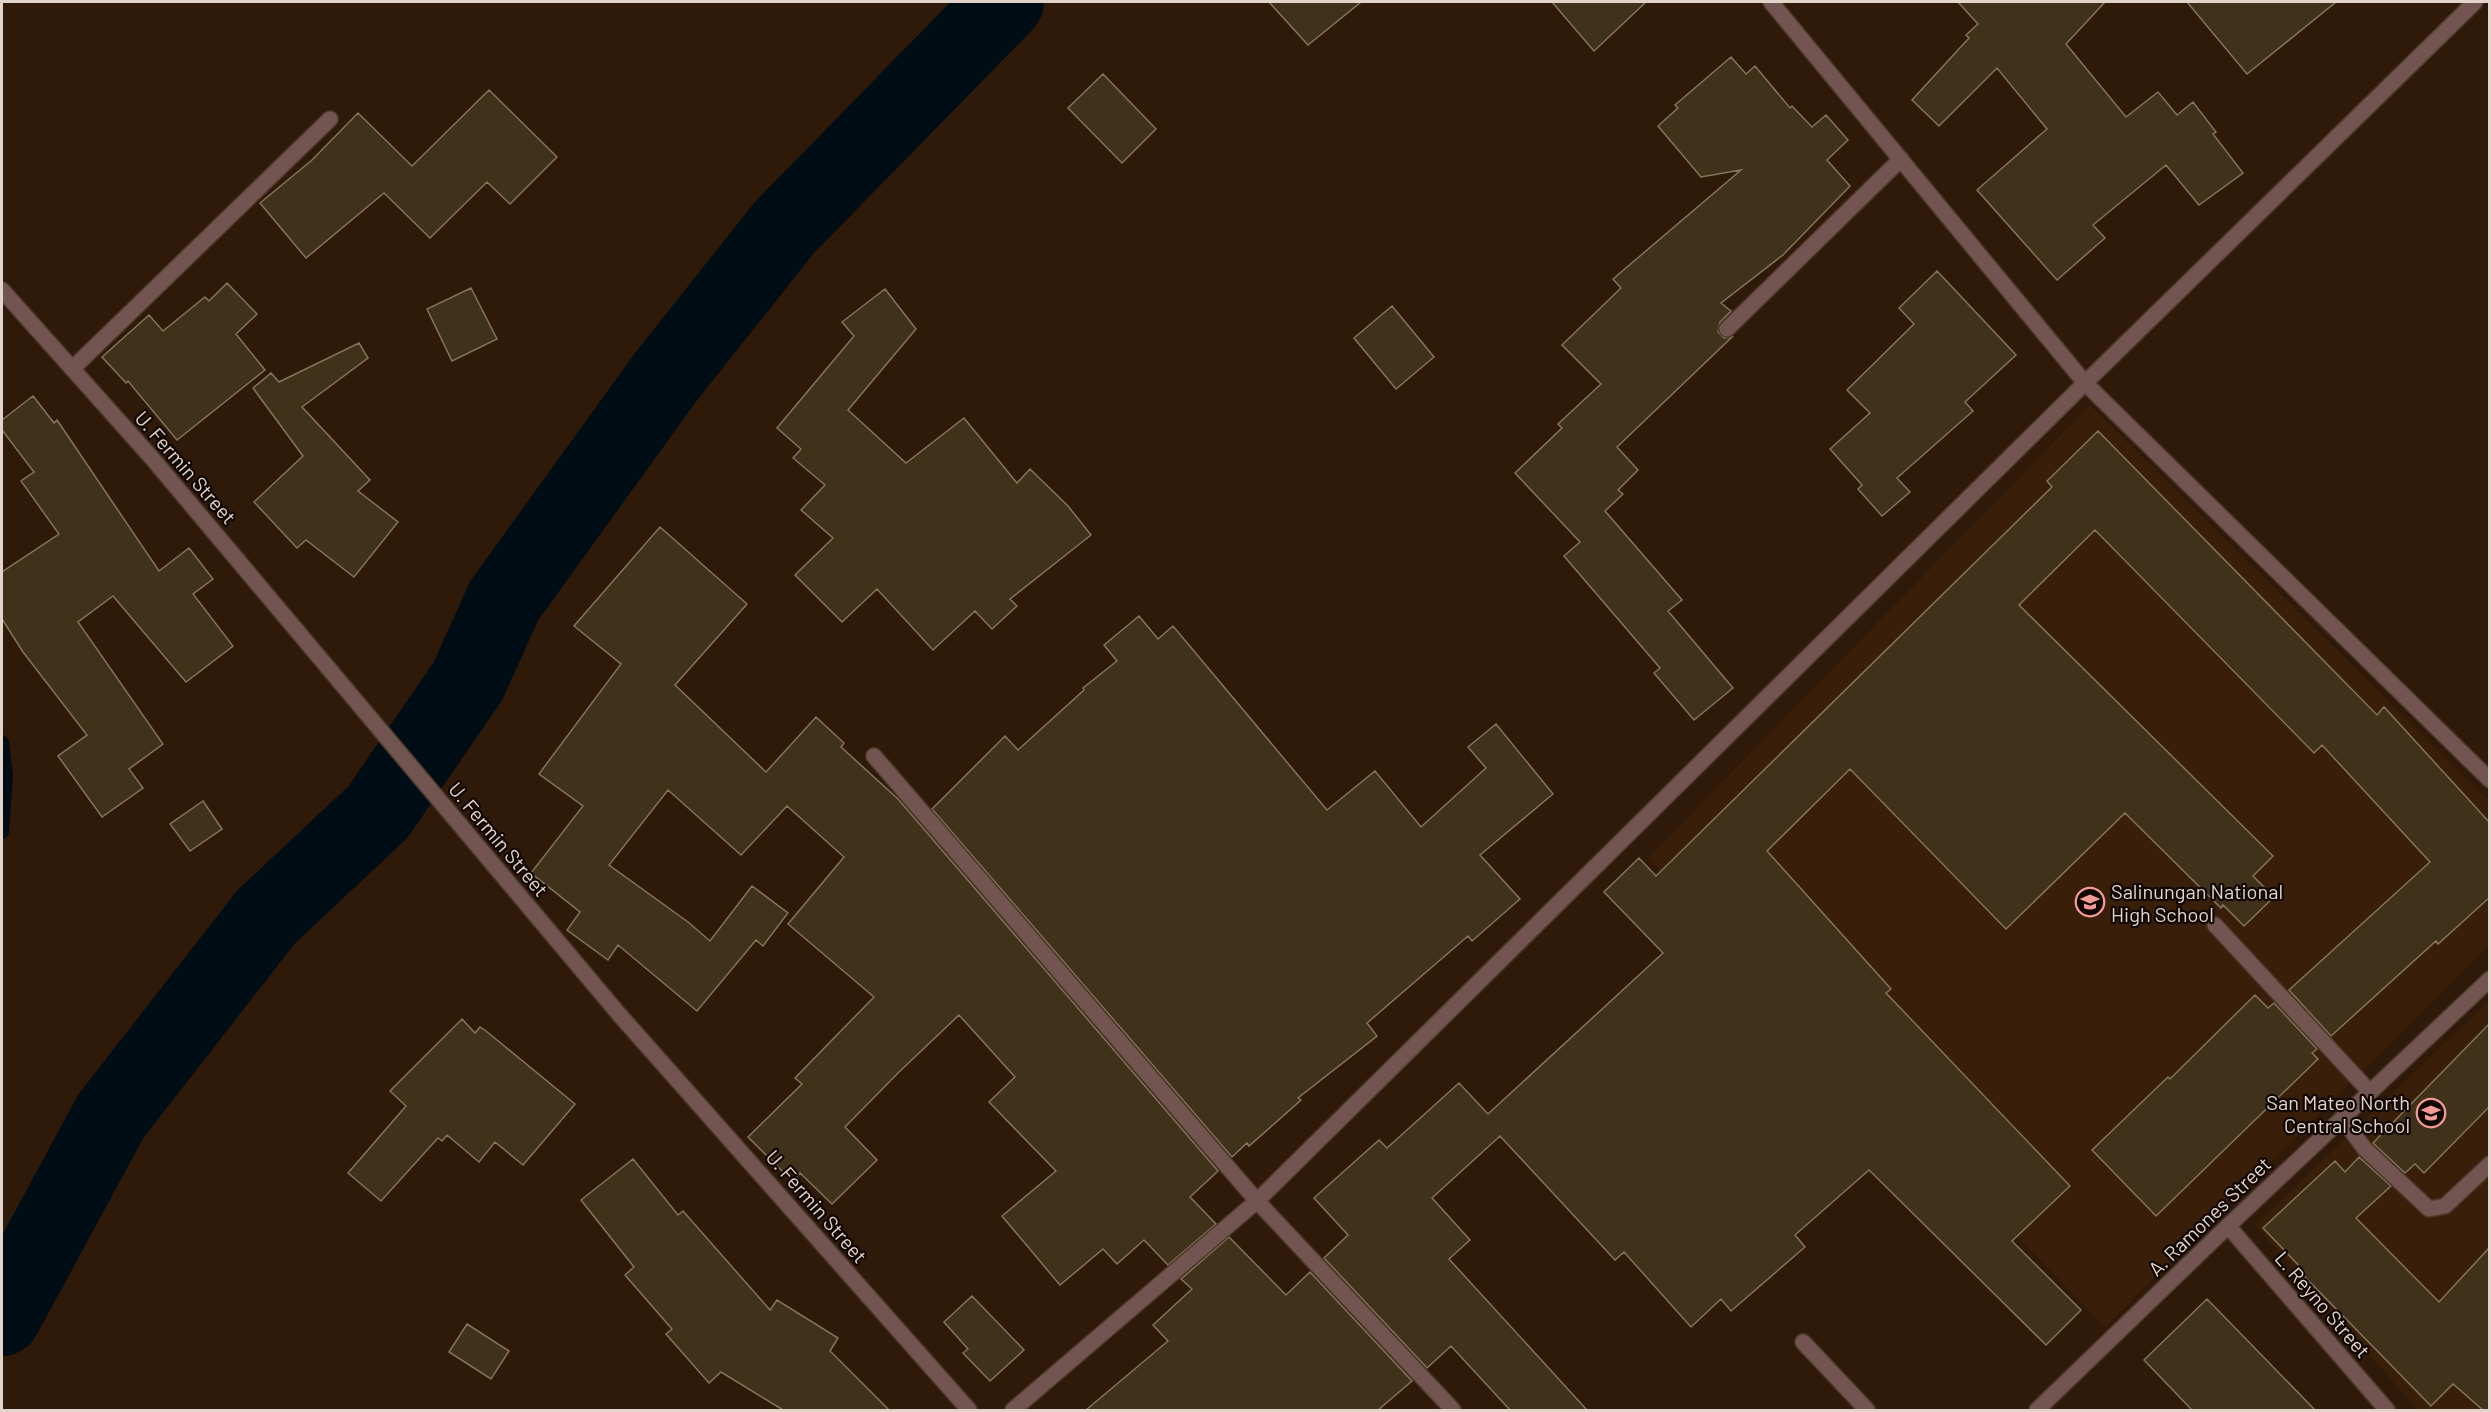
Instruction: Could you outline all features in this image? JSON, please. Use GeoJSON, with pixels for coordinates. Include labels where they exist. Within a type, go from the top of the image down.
{"type":"FeatureCollection","features":[{"type":"Feature","properties":{"kind":"street"},"geometry":{"type":"LineString","coordinates":[[1770,2],[2085,383],[2490,780]]}},
{"type":"Feature","properties":{"kind":"street"},"geometry":{"type":"LineString","coordinates":[[1013,1410],[1257,1201],[2085,383],[2475,2]]}},
{"type":"Feature","properties":{"kind":"street"},"geometry":{"type":"LineString","coordinates":[[72,369],[330,119]]}},
{"type":"Feature","properties":{"kind":"street"},"geometry":{"type":"LineString","coordinates":[[1727,329],[1901,159]]}},
{"type":"Feature","properties":{"kind":"street","name":"U. Fermin Street"},"geometry":{"type":"LineString","coordinates":[[2,290],[151,457],[618,1012],[969,1410]]}},
{"type":"Feature","properties":{"kind":"street"},"geometry":{"type":"LineString","coordinates":[[873,756],[1257,1201],[1453,1410]]}},
{"type":"Feature","properties":{"kind":"street"},"geometry":{"type":"LineString","coordinates":[[2215,925],[2370,1092]]}},
{"type":"Feature","properties":{"kind":"street","name":"A. Ramones Street"},"geometry":{"type":"LineString","coordinates":[[2037,1410],[2490,979]]}},
{"type":"Feature","properties":{"kind":"street"},"geometry":{"type":"LineString","coordinates":[[2342,1118],[2364,1148],[2429,1209],[2445,1206],[2490,1164]]}},
{"type":"Feature","properties":{"kind":"street","name":"L. Reyno Street"},"geometry":{"type":"LineString","coordinates":[[2228,1226],[2387,1410]]}},
{"type":"Feature","properties":{"kind":"street"},"geometry":{"type":"LineString","coordinates":[[1803,1342],[1867,1410]]}},
{"type":"Feature","properties":{"kind":"shaded area","name":"Salinungan National High School"},"geometry":{"type":"Polygon","coordinates":[[[2090,405],[2489,801],[2489,945],[2105,1327],[1648,858],[2090,405]]]}},
{"type":"Feature","properties":{"kind":"shaded area","name":"San Mateo North Central School"},"geometry":{"type":"Polygon","coordinates":[[[2489,1001],[2489,1410],[2418,1410],[2255,1225],[2489,1001]]]}},
{"type":"Feature","properties":{"kind":"building"},"geometry":{"type":"Polygon","coordinates":[[[1269,2],[1361,2],[1308,45],[1269,2]]]}},
{"type":"Feature","properties":{"kind":"building"},"geometry":{"type":"Polygon","coordinates":[[[1552,2],[1646,2],[1594,51],[1552,2]]]}},
{"type":"Feature","properties":{"kind":"building"},"geometry":{"type":"Polygon","coordinates":[[[1958,2],[2105,2],[2066,44],[2126,117],[2158,92],[2177,115],[2193,102],[2216,132],[2213,134],[2243,173],[2199,205],[2166,165],[2093,225],[2105,238],[2057,280],[1977,190],[2047,129],[1997,68],[1939,126],[1912,100],[1969,38],[1966,35],[1978,24],[1958,2]]]}},
{"type":"Feature","properties":{"kind":"building"},"geometry":{"type":"Polygon","coordinates":[[[2187,2],[2336,2],[2247,74],[2187,2]]]}},
{"type":"Feature","properties":{"kind":"building"},"geometry":{"type":"Polygon","coordinates":[[[1731,57],[1746,74],[1755,66],[1790,108],[1792,106],[1812,127],[1826,115],[1848,140],[1827,160],[1850,186],[1783,255],[1721,303],[1731,311],[1720,322],[1718,332],[1724,338],[1732,337],[1617,447],[1638,470],[1618,490],[1623,494],[1605,511],[1682,600],[1668,611],[1733,688],[1694,720],[1654,673],[1660,668],[1564,556],[1580,542],[1515,473],[1562,428],[1558,424],[1601,384],[1562,345],[1621,288],[1613,279],[1741,170],[1701,177],[1658,126],[1678,108],[1675,105],[1731,57]]]}},
{"type":"Feature","properties":{"kind":"building"},"geometry":{"type":"Polygon","coordinates":[[[1103,74],[1156,129],[1122,163],[1068,108],[1103,74]]]}},
{"type":"Feature","properties":{"kind":"building"},"geometry":{"type":"Polygon","coordinates":[[[489,90],[557,157],[510,204],[487,182],[430,238],[384,193],[306,258],[260,203],[312,160],[358,113],[412,166],[489,90]]]}},
{"type":"Feature","properties":{"kind":"building"},"geometry":{"type":"Polygon","coordinates":[[[1937,271],[2016,355],[1965,402],[1973,411],[1897,478],[1910,492],[1882,516],[1858,489],[1862,485],[1830,449],[1870,413],[1847,390],[1914,324],[1899,308],[1937,271]]]}},
{"type":"Feature","properties":{"kind":"building"},"geometry":{"type":"Polygon","coordinates":[[[227,283],[257,314],[236,334],[265,370],[177,440],[128,381],[126,383],[102,357],[149,315],[163,331],[205,297],[209,301],[227,283]]]}},
{"type":"Feature","properties":{"kind":"building"},"geometry":{"type":"Polygon","coordinates":[[[471,288],[497,339],[452,361],[427,309],[471,288]]]}},
{"type":"Feature","properties":{"kind":"building"},"geometry":{"type":"Polygon","coordinates":[[[885,289],[916,329],[848,410],[906,463],[964,418],[1017,483],[1030,469],[1068,506],[1091,535],[1010,599],[1017,606],[992,629],[975,611],[933,650],[877,589],[842,622],[795,575],[833,538],[801,510],[825,485],[793,458],[801,449],[777,428],[854,336],[842,322],[885,289]]]}},
{"type":"Feature","properties":{"kind":"building"},"geometry":{"type":"Polygon","coordinates":[[[1392,306],[1434,357],[1396,389],[1354,338],[1392,306]]]}},
{"type":"Feature","properties":{"kind":"building"},"geometry":{"type":"Polygon","coordinates":[[[359,343],[368,358],[302,407],[370,480],[358,491],[398,522],[354,577],[306,540],[297,548],[254,502],[303,456],[253,388],[271,373],[279,382],[359,343]]]}},
{"type":"Feature","properties":{"kind":"building"},"geometry":{"type":"Polygon","coordinates":[[[33,396],[54,423],[57,420],[159,571],[189,548],[213,579],[193,594],[233,646],[186,682],[113,596],[78,622],[163,744],[129,769],[143,788],[102,817],[58,756],[87,735],[23,652],[2,619],[2,572],[59,534],[21,481],[34,472],[2,430],[2,420],[33,396]]]}},
{"type":"Feature","properties":{"kind":"building"},"geometry":{"type":"Polygon","coordinates":[[[2098,431],[2377,715],[2384,707],[2490,823],[2490,897],[2438,944],[2436,941],[2331,1036],[2289,990],[2430,862],[2322,745],[2314,753],[2095,530],[2019,605],[2273,856],[2253,876],[2274,897],[2244,926],[2223,905],[2221,908],[2125,813],[2006,929],[1850,769],[1767,851],[1891,989],[1886,993],[2070,1186],[2012,1241],[2081,1310],[2046,1345],[1869,1170],[1795,1235],[1805,1247],[1731,1311],[1721,1299],[1691,1327],[1624,1252],[1615,1260],[1500,1136],[1432,1198],[1470,1240],[1449,1259],[1587,1410],[1510,1410],[1451,1346],[1427,1368],[1324,1258],[1348,1235],[1314,1198],[1379,1140],[1387,1148],[1459,1083],[1488,1114],[1663,953],[1604,892],[1639,858],[1656,876],[2052,487],[2047,481],[2098,431]]]}},
{"type":"Feature","properties":{"kind":"building"},"geometry":{"type":"Polygon","coordinates":[[[660,527],[747,604],[675,685],[766,772],[816,717],[844,743],[841,747],[898,799],[1218,1171],[1190,1197],[1216,1224],[1168,1265],[1144,1240],[1117,1264],[1103,1249],[1060,1285],[1002,1216],[1056,1171],[989,1102],[1015,1077],[959,1015],[845,1127],[877,1160],[832,1204],[800,1173],[792,1181],[748,1137],[802,1084],[795,1078],[874,997],[788,924],[844,857],[787,806],[741,855],[668,790],[609,865],[688,922],[710,941],[752,886],[788,913],[763,946],[756,940],[697,1011],[618,945],[608,960],[567,930],[580,912],[531,873],[583,806],[539,774],[621,664],[574,626],[660,527]]]}},
{"type":"Feature","properties":{"kind":"building"},"geometry":{"type":"Polygon","coordinates":[[[1139,616],[1158,639],[1173,626],[1327,810],[1375,771],[1421,827],[1486,768],[1468,747],[1496,724],[1553,794],[1480,855],[1520,899],[1472,941],[1468,936],[1367,1023],[1377,1036],[1298,1098],[1301,1100],[1249,1146],[1247,1143],[1232,1157],[932,809],[1005,736],[1018,750],[1084,690],[1083,688],[1117,661],[1104,645],[1139,616]]]}},
{"type":"Feature","properties":{"kind":"building"},"geometry":{"type":"Polygon","coordinates":[[[203,801],[222,829],[190,851],[170,824],[203,801]]]}},
{"type":"Feature","properties":{"kind":"building"},"geometry":{"type":"Polygon","coordinates":[[[2255,995],[2268,1008],[2274,1003],[2317,1049],[2312,1053],[2318,1059],[2156,1216],[2092,1150],[2168,1077],[2170,1079],[2255,995]]]}},
{"type":"Feature","properties":{"kind":"building"},"geometry":{"type":"Polygon","coordinates":[[[462,1019],[475,1033],[480,1027],[486,1031],[575,1104],[523,1165],[495,1142],[479,1162],[447,1135],[442,1141],[438,1138],[381,1201],[348,1173],[406,1106],[390,1091],[462,1019]]]}},
{"type":"Feature","properties":{"kind":"building"},"geometry":{"type":"Polygon","coordinates":[[[2490,1023],[2490,1106],[2424,1173],[2415,1164],[2405,1173],[2373,1143],[2490,1023]]]}},
{"type":"Feature","properties":{"kind":"building"},"geometry":{"type":"Polygon","coordinates":[[[2359,1157],[2391,1186],[2356,1218],[2439,1302],[2490,1247],[2490,1410],[2483,1410],[2453,1384],[2431,1406],[2302,1274],[2305,1272],[2263,1228],[2335,1161],[2345,1172],[2359,1157]]]}},
{"type":"Feature","properties":{"kind":"building"},"geometry":{"type":"Polygon","coordinates":[[[633,1159],[678,1215],[683,1211],[770,1310],[777,1300],[838,1338],[830,1351],[889,1410],[783,1410],[721,1372],[709,1383],[666,1334],[672,1329],[625,1275],[634,1267],[581,1200],[633,1159]]]}},
{"type":"Feature","properties":{"kind":"building"},"geometry":{"type":"Polygon","coordinates":[[[1229,1237],[1286,1295],[1310,1272],[1412,1381],[1378,1410],[1086,1410],[1168,1341],[1153,1325],[1192,1289],[1181,1279],[1229,1237]]]}},
{"type":"Feature","properties":{"kind":"building"},"geometry":{"type":"Polygon","coordinates":[[[972,1296],[1024,1350],[990,1381],[963,1353],[968,1349],[944,1322],[972,1296]]]}},
{"type":"Feature","properties":{"kind":"building"},"geometry":{"type":"Polygon","coordinates":[[[2207,1299],[2315,1410],[2192,1410],[2144,1360],[2207,1299]]]}},
{"type":"Feature","properties":{"kind":"building"},"geometry":{"type":"Polygon","coordinates":[[[467,1324],[509,1351],[491,1379],[449,1352],[467,1324]]]}},
{"type":"Feature","properties":{"kind":"waterway"},"geometry":{"type":"LineString","coordinates":[[2,1317],[111,1116],[266,917],[378,812],[468,681],[504,601],[665,378],[784,228],[1005,2]]}},
{"type":"Feature","properties":{"kind":"waterway"},"geometry":{"type":"LineString","coordinates":[[2,742],[6,776],[2,832]]}},
{"type":"Feature","properties":{"kind":"place","name":"Salinungan National High School"},"geometry":{"type":"Point","coordinates":[2090,902]}},
{"type":"Feature","properties":{"kind":"place","name":"San Mateo North Central School"},"geometry":{"type":"Point","coordinates":[2431,1113]}}]}
